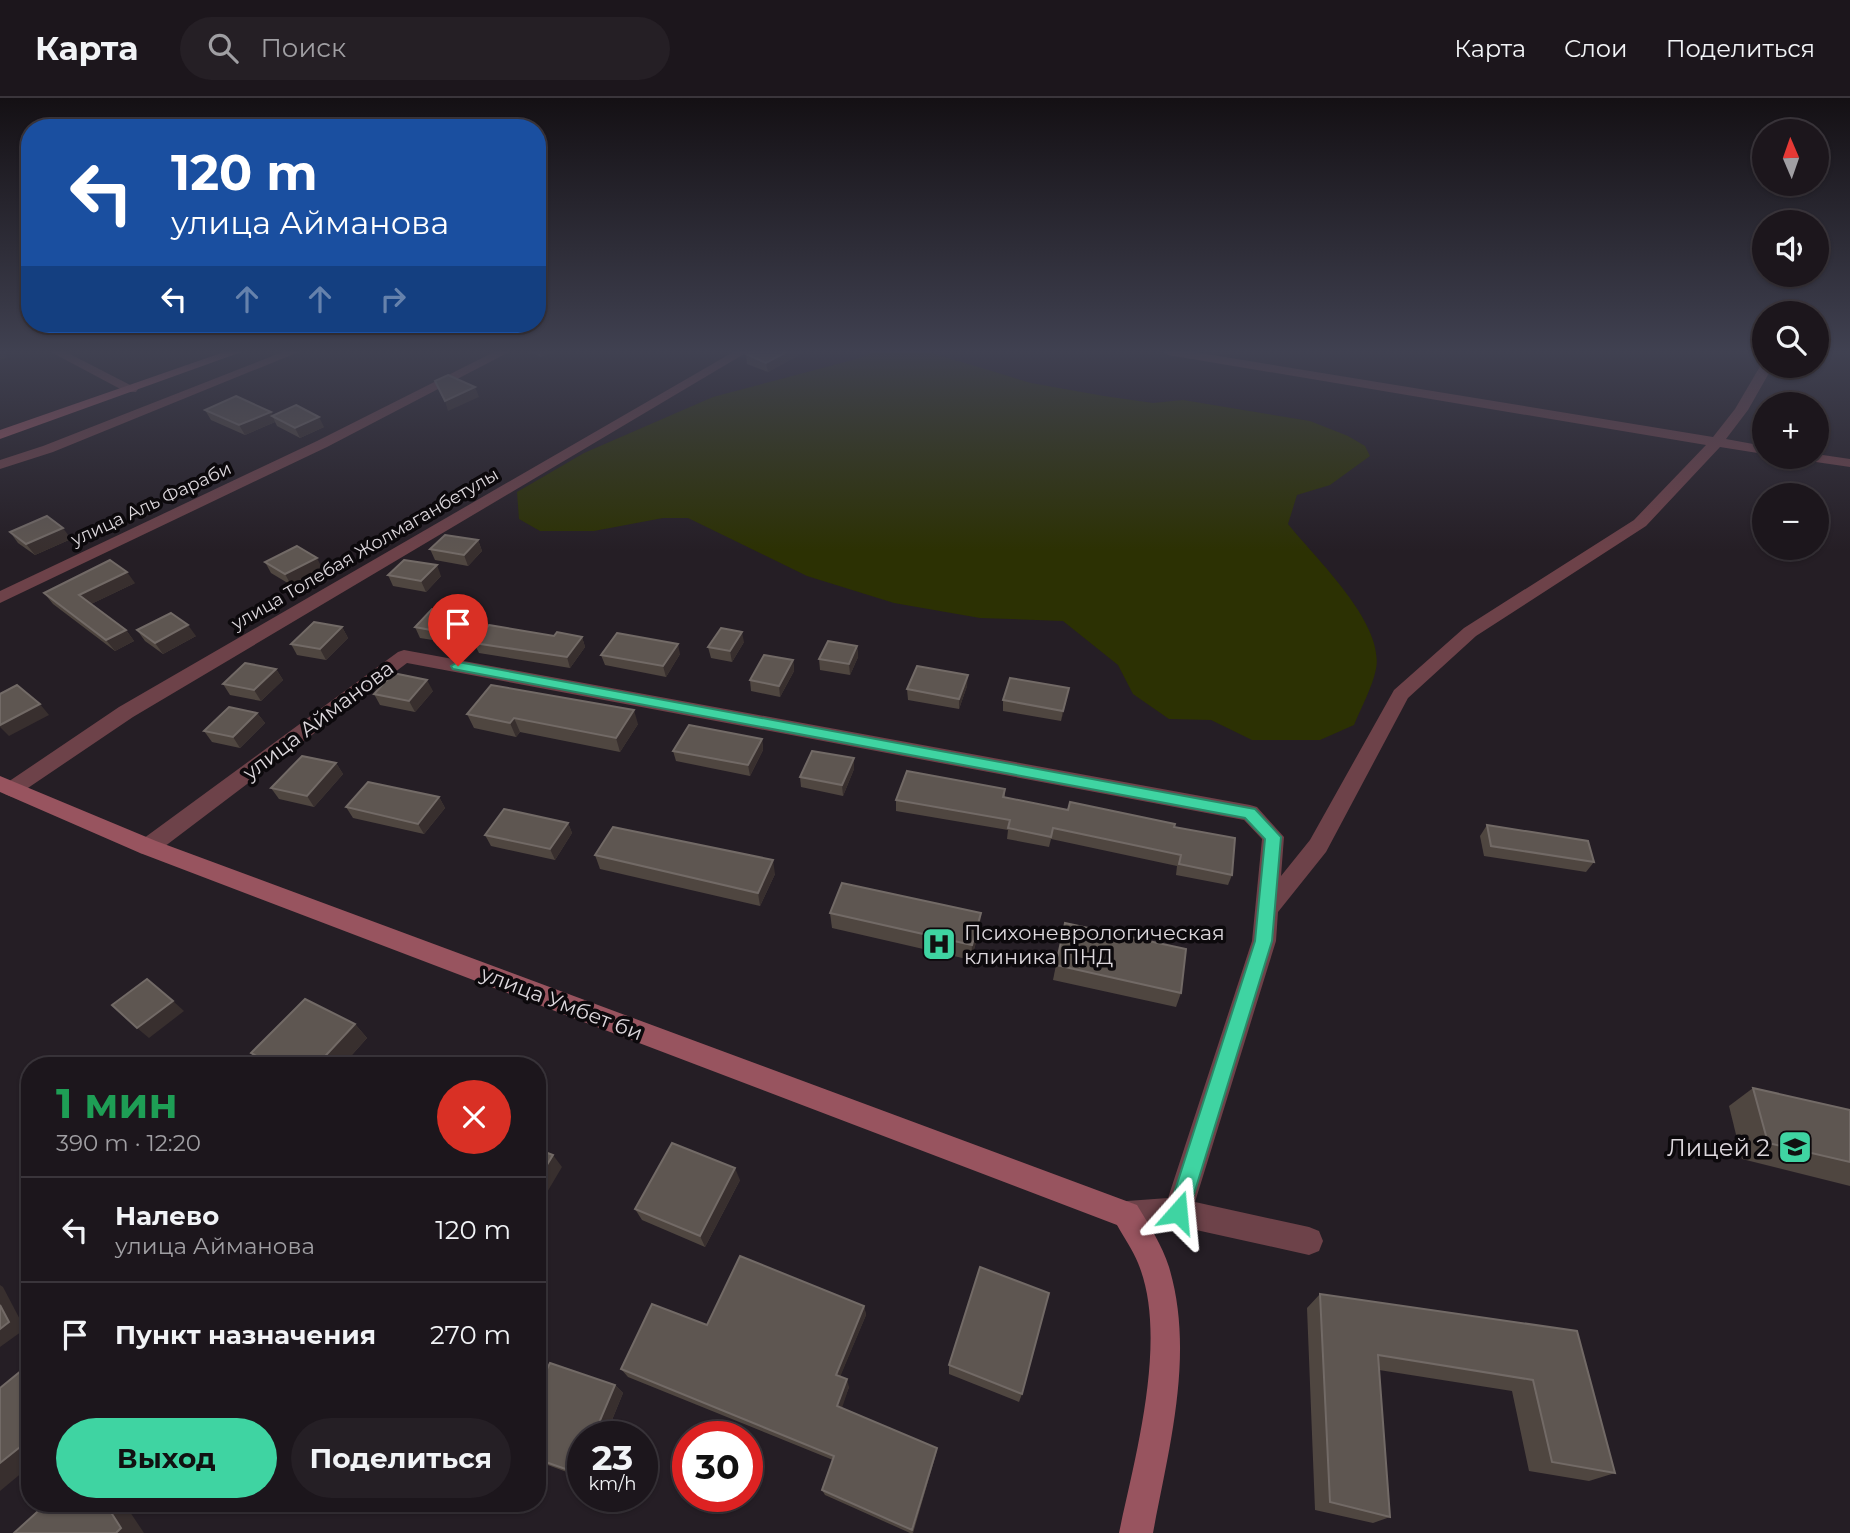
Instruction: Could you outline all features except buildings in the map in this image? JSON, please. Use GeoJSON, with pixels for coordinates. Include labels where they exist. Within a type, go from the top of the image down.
{"type":"FeatureCollection","features":[{"type":"Feature","properties":{"kind":"street"},"geometry":{"type":"LineString","coordinates":[[0,435],[49,418]]}},
{"type":"Feature","properties":{"kind":"street"},"geometry":{"type":"LineString","coordinates":[[0,465],[126,418]]}},
{"type":"Feature","properties":{"kind":"street","name":"улица Аль Фараби"},"geometry":{"type":"LineString","coordinates":[[0,597],[373,418]]}},
{"type":"Feature","properties":{"kind":"street","name":"улица Толебая Жолмаганбетулы"},"geometry":{"type":"LineString","coordinates":[[6,787],[126,712],[629,418]]}},
{"type":"Feature","properties":{"kind":"street"},"geometry":{"type":"LineString","coordinates":[[1567,418],[1752,448]]}},
{"type":"Feature","properties":{"kind":"street"},"geometry":{"type":"LineString","coordinates":[[1267,909],[1318,846],[1401,694],[1470,632],[1640,523],[1716,443],[1735,418]]}},
{"type":"Feature","properties":{"kind":"street"},"geometry":{"type":"LineString","coordinates":[[1829,460],[1850,463]]}},
{"type":"Feature","properties":{"kind":"street","name":"улица Айманова"},"geometry":{"type":"LineString","coordinates":[[148,847],[404,656],[1250,813],[1273,837],[1264,941],[1178,1212]]}},
{"type":"Feature","properties":{"kind":"street","name":"улица Умбет би"},"geometry":{"type":"LineString","coordinates":[[6,787],[148,847],[1127,1215]]}},
{"type":"Feature","properties":{"kind":"street"},"geometry":{"type":"LineString","coordinates":[[1136,1533],[1158,1417],[1166,1324],[1154,1266],[1127,1215],[1178,1212],[1309,1241]]}},
{"type":"Feature","properties":{"kind":"green space"},"geometry":{"type":"Polygon","coordinates":[[[665,418],[1292,418],[1310,421],[1348,436],[1365,446],[1370,456],[1330,485],[1297,495],[1288,524],[1346,592],[1359,612],[1376,651],[1376,669],[1354,725],[1320,740],[1252,740],[1211,720],[1169,719],[1133,694],[1118,665],[1063,621],[980,618],[894,603],[807,576],[688,518],[663,518],[594,531],[540,531],[519,519],[517,492],[584,453],[665,418]]]}},
{"type":"Feature","properties":{"kind":"place","name":"Психоневрологическая клиника ПНД"},"geometry":{"type":"Point","coordinates":[939,944]}},
{"type":"Feature","properties":{"kind":"place","name":"Лицей 2"},"geometry":{"type":"Point","coordinates":[1795,1147]}},
{"type":"Feature","properties":{"kind":"route"},"geometry":{"type":"LineString","coordinates":[[458,666],[1250,813],[1273,837],[1264,941],[1178,1212]]}}]}
